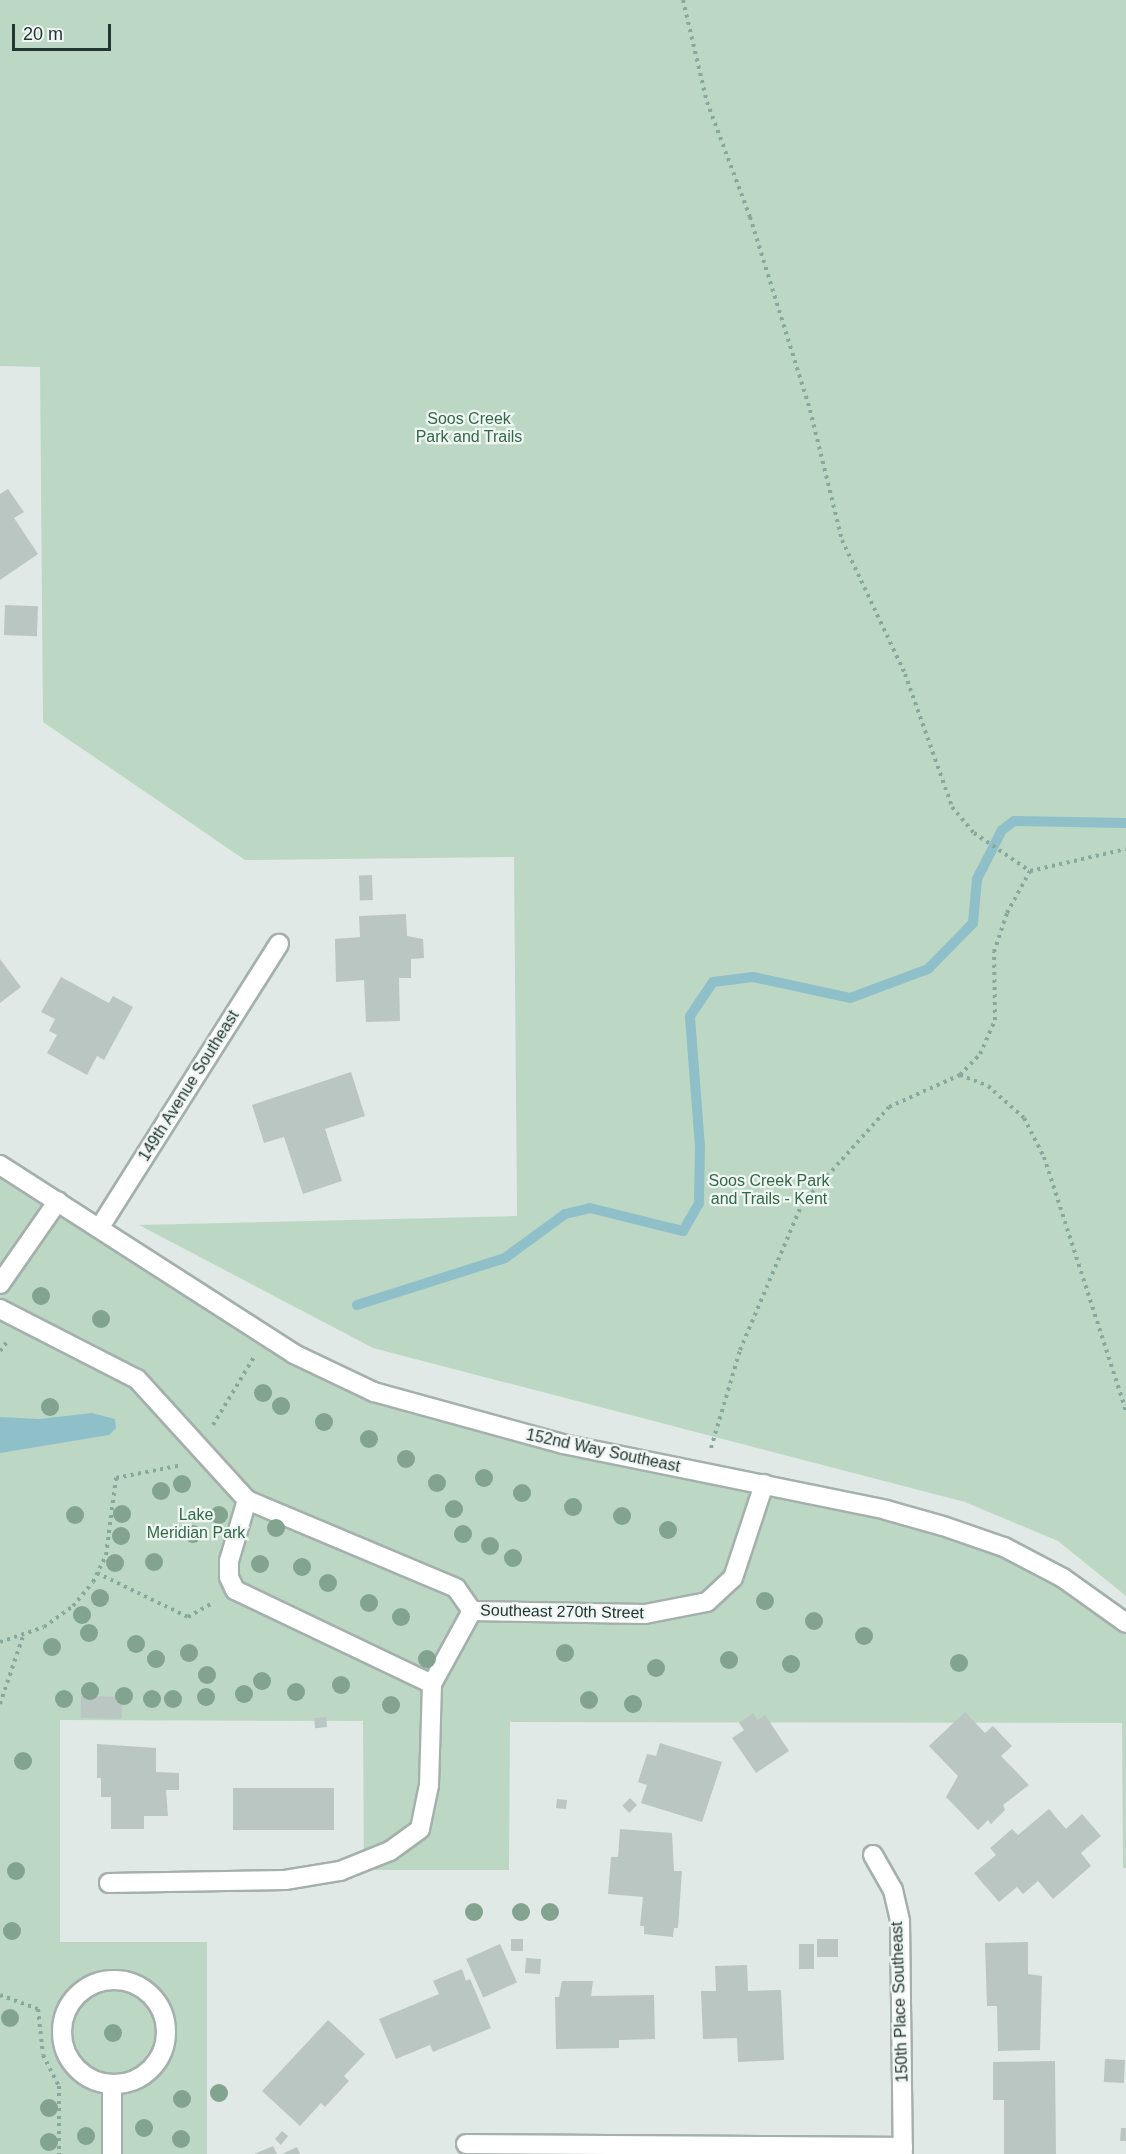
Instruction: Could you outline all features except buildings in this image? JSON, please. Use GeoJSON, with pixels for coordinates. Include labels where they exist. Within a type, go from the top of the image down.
{"type":"FeatureCollection","features":[{"type":"Feature","properties":{"kind":"street","name":"149th Avenue Southeast"},"geometry":{"type":"LineString","coordinates":[[100,1227],[279,944]]}},
{"type":"Feature","properties":{"kind":"street","name":"152nd Way Southeast"},"geometry":{"type":"LineString","coordinates":[[0,1165],[100,1227],[266,1336],[374,1392],[563,1444],[886,1510],[1004,1547],[1063,1578],[1126,1623]]}},
{"type":"Feature","properties":{"kind":"street"},"geometry":{"type":"LineString","coordinates":[[0,1284],[58,1201]]}},
{"type":"Feature","properties":{"kind":"street"},"geometry":{"type":"LineString","coordinates":[[0,1309],[137,1379],[201,1446],[247,1500],[456,1588],[472,1611]]}},
{"type":"Feature","properties":{"kind":"street","name":"Southeast 270th Street"},"geometry":{"type":"LineString","coordinates":[[109,1883],[285,1880],[340,1870],[390,1851],[420,1829],[429,1785],[432,1684],[472,1611],[645,1614],[707,1602],[733,1578],[764,1485]]}},
{"type":"Feature","properties":{"kind":"street"},"geometry":{"type":"LineString","coordinates":[[247,1500],[229,1561],[229,1577],[235,1590],[432,1684]]}},
{"type":"Feature","properties":{"kind":"street","name":"150th Place Southeast"},"geometry":{"type":"LineString","coordinates":[[873,1855],[893,1890],[900,1921],[903,2151]]}},
{"type":"Feature","properties":{"kind":"street"},"geometry":{"type":"LineString","coordinates":[[116,1980],[146,1991],[165,2018],[167,2034],[155,2065],[143,2076],[111,2085],[79,2071],[62,2039],[63,2021],[76,1998],[98,1983],[116,1980]]}},
{"type":"Feature","properties":{"kind":"street"},"geometry":{"type":"LineString","coordinates":[[111,2085],[112,2154]]}},
{"type":"Feature","properties":{"kind":"street"},"geometry":{"type":"LineString","coordinates":[[466,2144],[903,2151]]}},
{"type":"Feature","properties":{"kind":"path"},"geometry":{"type":"LineString","coordinates":[[683,0],[707,102],[750,217],[810,410],[842,540],[905,674],[952,807],[975,833],[1030,871]]}},
{"type":"Feature","properties":{"kind":"path"},"geometry":{"type":"LineString","coordinates":[[707,1472],[712,1437],[740,1350],[802,1204],[889,1107],[960,1075],[980,1054],[995,1020],[994,952],[1007,913],[1030,871],[1126,849]]}},
{"type":"Feature","properties":{"kind":"path"},"geometry":{"type":"LineString","coordinates":[[960,1075],[988,1086],[1024,1118],[1044,1157],[1126,1412]]}},
{"type":"Feature","properties":{"kind":"path"},"geometry":{"type":"LineString","coordinates":[[201,1446],[266,1336]]}},
{"type":"Feature","properties":{"kind":"path"},"geometry":{"type":"LineString","coordinates":[[0,1338],[18,1345]]}},
{"type":"Feature","properties":{"kind":"path"},"geometry":{"type":"LineString","coordinates":[[0,1351],[7,1341]]}},
{"type":"Feature","properties":{"kind":"path"},"geometry":{"type":"LineString","coordinates":[[0,1642],[44,1627],[73,1606],[97,1573],[106,1555],[113,1518],[116,1478],[185,1465],[178,1456]]}},
{"type":"Feature","properties":{"kind":"path"},"geometry":{"type":"LineString","coordinates":[[97,1573],[188,1617],[235,1590]]}},
{"type":"Feature","properties":{"kind":"path"},"geometry":{"type":"LineString","coordinates":[[0,1704],[23,1635]]}},
{"type":"Feature","properties":{"kind":"path"},"geometry":{"type":"LineString","coordinates":[[0,1995],[38,2009],[43,2055],[59,2086],[59,2154]]}},
{"type":"Feature","properties":{"kind":"green space","name":"Soos Creek Park and Trails"},"geometry":{"type":"Polygon","coordinates":[[[0,0],[1126,0],[1126,1596],[1058,1541],[965,1502],[373,1348],[139,1225],[517,1216],[514,857],[245,860],[43,722],[40,367],[0,366],[0,0]]]}},
{"type":"Feature","properties":{"kind":"green space","name":"Lake Meridian Park"},"geometry":{"type":"Polygon","coordinates":[[[0,1165],[374,1392],[1004,1547],[1126,1623],[1126,1868],[1123,1868],[1122,1723],[510,1722],[509,1870],[364,1870],[363,1721],[60,1720],[60,1942],[207,1942],[207,2154],[0,2154],[0,1165]]]}},
{"type":"Feature","properties":{"kind":"water"},"geometry":{"type":"Polygon","coordinates":[[[92,1413],[115,1419],[116,1428],[109,1435],[0,1453],[0,1417],[39,1419],[92,1413]]]}},
{"type":"Feature","properties":{"kind":"waterway"},"geometry":{"type":"LineString","coordinates":[[357,1305],[505,1258],[565,1214],[590,1208],[683,1231],[699,1203],[700,1147],[690,1016],[713,982],[753,977],[850,998],[928,969],[973,923],[977,879],[1002,830],[1014,821],[1126,823]]}},
{"type":"Feature","properties":{"kind":"park label","name":"Soos Creek Park and Trails - Kent"},"geometry":{"type":"Point","coordinates":[769,1190]}}]}
